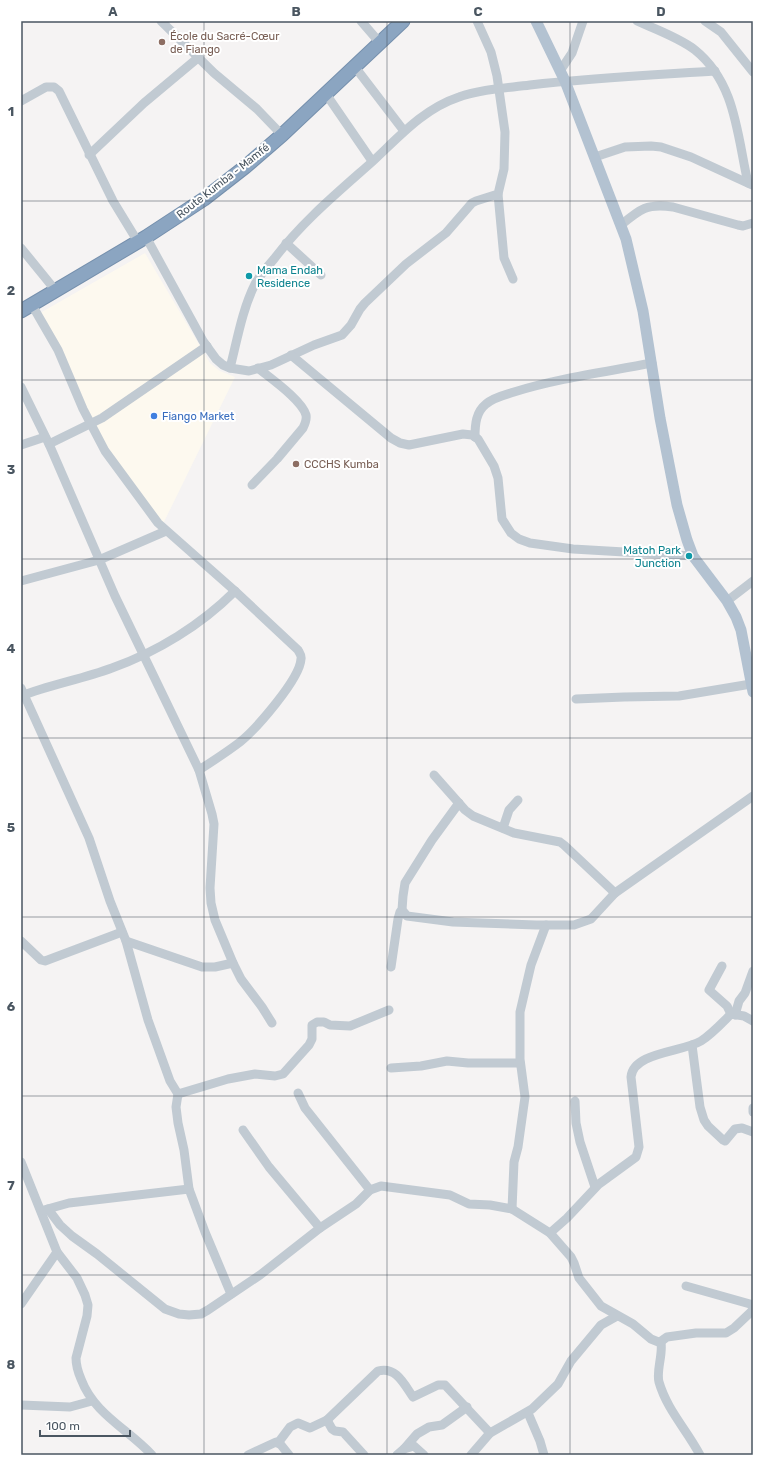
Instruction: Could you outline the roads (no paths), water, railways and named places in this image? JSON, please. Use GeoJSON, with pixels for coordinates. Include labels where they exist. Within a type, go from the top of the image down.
{"type":"FeatureCollection","features":[{"type":"Feature","properties":{"kind":"highway","name":"Route Kumba - Mamfé"},"geometry":{"type":"LineString","coordinates":[[26,308],[142,240],[204,199],[245,167],[282,134],[403,21]]}},
{"type":"Feature","properties":{"kind":"main road"},"geometry":{"type":"LineString","coordinates":[[536,21],[563,76],[626,239],[643,311],[660,418],[677,505],[693,556],[727,601],[736,617],[749,655],[752,688]]}},
{"type":"Feature","properties":{"kind":"street"},"geometry":{"type":"LineString","coordinates":[[161,21],[199,58],[257,109],[282,134]]}},
{"type":"Feature","properties":{"kind":"street"},"geometry":{"type":"LineString","coordinates":[[360,21],[380,42]]}},
{"type":"Feature","properties":{"kind":"street"},"geometry":{"type":"LineString","coordinates":[[477,21],[491,52],[499,89],[505,132],[504,169],[498,194],[504,258],[513,279]]}},
{"type":"Feature","properties":{"kind":"street"},"geometry":{"type":"LineString","coordinates":[[563,76],[583,21]]}},
{"type":"Feature","properties":{"kind":"street"},"geometry":{"type":"LineString","coordinates":[[637,21],[694,49],[715,71],[730,101],[751,184]]}},
{"type":"Feature","properties":{"kind":"street"},"geometry":{"type":"LineString","coordinates":[[705,21],[721,32],[753,72]]}},
{"type":"Feature","properties":{"kind":"street"},"geometry":{"type":"LineString","coordinates":[[89,155],[144,103],[199,58]]}},
{"type":"Feature","properties":{"kind":"street"},"geometry":{"type":"LineString","coordinates":[[355,67],[404,131]]}},
{"type":"Feature","properties":{"kind":"street"},"geometry":{"type":"LineString","coordinates":[[230,368],[248,302],[253,290],[263,272],[286,243],[330,198],[404,131],[425,114],[442,103],[460,96],[563,76],[715,71]]}},
{"type":"Feature","properties":{"kind":"street"},"geometry":{"type":"LineString","coordinates":[[21,101],[46,87],[54,87],[59,91],[89,155],[113,201],[142,240],[206,346],[216,359],[223,365],[230,368],[248,370],[258,368],[342,335],[366,303],[406,264],[446,233],[472,203],[498,194]]}},
{"type":"Feature","properties":{"kind":"street"},"geometry":{"type":"LineString","coordinates":[[326,94],[372,161]]}},
{"type":"Feature","properties":{"kind":"street"},"geometry":{"type":"LineString","coordinates":[[595,158],[625,147],[661,147],[691,157],[751,184]]}},
{"type":"Feature","properties":{"kind":"street"},"geometry":{"type":"LineString","coordinates":[[621,225],[641,209],[649,206],[673,207],[744,226],[753,223]]}},
{"type":"Feature","properties":{"kind":"street"},"geometry":{"type":"LineString","coordinates":[[286,243],[321,275]]}},
{"type":"Feature","properties":{"kind":"street"},"geometry":{"type":"LineString","coordinates":[[21,248],[56,291]]}},
{"type":"Feature","properties":{"kind":"street"},"geometry":{"type":"LineString","coordinates":[[26,308],[58,350],[90,424],[109,457],[158,523],[235,591],[298,650],[301,658],[295,674],[286,689],[255,727],[241,741],[199,770]]}},
{"type":"Feature","properties":{"kind":"street"},"geometry":{"type":"LineString","coordinates":[[21,445],[47,440],[102,418],[206,346]]}},
{"type":"Feature","properties":{"kind":"street"},"geometry":{"type":"LineString","coordinates":[[291,355],[391,438],[400,443],[409,445],[463,434],[475,437]]}},
{"type":"Feature","properties":{"kind":"street"},"geometry":{"type":"LineString","coordinates":[[652,364],[540,384],[493,399],[486,404],[478,414],[475,422],[475,437],[494,466],[498,478],[502,519],[511,533],[519,539],[530,543],[573,549],[693,556]]}},
{"type":"Feature","properties":{"kind":"street"},"geometry":{"type":"LineString","coordinates":[[252,485],[273,464],[303,428],[306,416],[302,408],[289,393],[258,368]]}},
{"type":"Feature","properties":{"kind":"street"},"geometry":{"type":"LineString","coordinates":[[21,387],[47,440],[99,560],[143,656],[199,770],[214,824],[210,888],[211,903],[215,920],[233,963],[245,985],[272,1023]]}},
{"type":"Feature","properties":{"kind":"street"},"geometry":{"type":"LineString","coordinates":[[21,581],[99,560],[166,531]]}},
{"type":"Feature","properties":{"kind":"street"},"geometry":{"type":"LineString","coordinates":[[727,601],[753,581]]}},
{"type":"Feature","properties":{"kind":"street"},"geometry":{"type":"LineString","coordinates":[[231,1294],[189,1189],[176,1107],[178,1094],[170,1081],[148,1020],[126,941],[110,901],[89,838],[22,693],[111,669],[143,656],[195,625],[235,591]]}},
{"type":"Feature","properties":{"kind":"street"},"geometry":{"type":"LineString","coordinates":[[576,699],[624,696],[679,696],[752,688]]}},
{"type":"Feature","properties":{"kind":"street"},"geometry":{"type":"LineString","coordinates":[[434,775],[473,816],[520,834],[560,842],[615,893]]}},
{"type":"Feature","properties":{"kind":"street"},"geometry":{"type":"LineString","coordinates":[[402,910],[407,916],[453,922],[574,925],[591,919],[615,893],[753,796]]}},
{"type":"Feature","properties":{"kind":"street"},"geometry":{"type":"LineString","coordinates":[[503,828],[509,810],[518,800]]}},
{"type":"Feature","properties":{"kind":"street"},"geometry":{"type":"LineString","coordinates":[[391,967],[398,919],[402,910],[405,883],[432,840],[459,803]]}},
{"type":"Feature","properties":{"kind":"street"},"geometry":{"type":"LineString","coordinates":[[512,1209],[514,1162],[518,1147],[525,1097],[520,1063],[521,1004],[534,954],[546,925]]}},
{"type":"Feature","properties":{"kind":"street"},"geometry":{"type":"LineString","coordinates":[[21,941],[40,960],[45,961],[122,932]]}},
{"type":"Feature","properties":{"kind":"street"},"geometry":{"type":"LineString","coordinates":[[126,941],[202,967],[215,967],[233,963]]}},
{"type":"Feature","properties":{"kind":"street"},"geometry":{"type":"LineString","coordinates":[[722,966],[709,990],[727,1006],[733,1014],[744,1016],[753,1021]]}},
{"type":"Feature","properties":{"kind":"street"},"geometry":{"type":"LineString","coordinates":[[550,1233],[567,1218],[595,1187],[636,1157],[639,1147],[631,1077],[631,1072],[634,1067],[646,1058],[692,1045],[710,1034],[733,1014],[753,971]]}},
{"type":"Feature","properties":{"kind":"street"},"geometry":{"type":"LineString","coordinates":[[178,1094],[228,1079],[255,1074],[276,1076],[283,1074],[309,1046],[312,1039],[312,1025],[317,1022],[324,1022],[330,1025],[350,1026],[389,1010]]}},
{"type":"Feature","properties":{"kind":"street"},"geometry":{"type":"LineString","coordinates":[[692,1045],[700,1107],[704,1120],[708,1126],[725,1141],[735,1129],[742,1128],[753,1132]]}},
{"type":"Feature","properties":{"kind":"street"},"geometry":{"type":"LineString","coordinates":[[391,1068],[421,1066],[447,1061],[468,1063],[520,1063]]}},
{"type":"Feature","properties":{"kind":"street"},"geometry":{"type":"LineString","coordinates":[[298,1093],[305,1108],[370,1190]]}},
{"type":"Feature","properties":{"kind":"street"},"geometry":{"type":"LineString","coordinates":[[575,1101],[576,1123],[580,1142],[595,1187]]}},
{"type":"Feature","properties":{"kind":"street"},"geometry":{"type":"LineString","coordinates":[[243,1130],[269,1167],[320,1228]]}},
{"type":"Feature","properties":{"kind":"street"},"geometry":{"type":"LineString","coordinates":[[21,1162],[45,1210],[57,1252],[77,1278],[86,1295],[88,1305],[87,1316],[78,1348],[76,1366],[84,1386],[92,1401],[107,1417],[152,1455]]}},
{"type":"Feature","properties":{"kind":"street"},"geometry":{"type":"LineString","coordinates":[[45,1210],[72,1236],[97,1254],[165,1309],[179,1314],[189,1315],[202,1314],[260,1275],[320,1228],[356,1204],[370,1190],[377,1186],[450,1195],[469,1204],[490,1205],[512,1209],[550,1233],[571,1257],[578,1278],[595,1299],[606,1309],[633,1324],[651,1339],[660,1342]]}},
{"type":"Feature","properties":{"kind":"street"},"geometry":{"type":"LineString","coordinates":[[45,1210],[69,1203],[189,1189]]}},
{"type":"Feature","properties":{"kind":"street"},"geometry":{"type":"LineString","coordinates":[[21,1304],[57,1252]]}},
{"type":"Feature","properties":{"kind":"street"},"geometry":{"type":"LineString","coordinates":[[660,1342],[667,1337],[696,1333],[726,1333],[734,1328],[753,1309],[750,1304],[686,1286]]}},
{"type":"Feature","properties":{"kind":"street"},"geometry":{"type":"LineString","coordinates":[[472,1455],[490,1433],[528,1413],[558,1384],[571,1361],[601,1325],[617,1316]]}},
{"type":"Feature","properties":{"kind":"street"},"geometry":{"type":"LineString","coordinates":[[660,1342],[662,1344],[659,1382],[674,1415],[700,1455]]}},
{"type":"Feature","properties":{"kind":"street"},"geometry":{"type":"LineString","coordinates":[[248,1455],[262,1447],[276,1442],[278,1443],[294,1425],[298,1423],[310,1428],[327,1420],[378,1371],[384,1369],[396,1374],[413,1396],[438,1385],[445,1385],[490,1433]]}},
{"type":"Feature","properties":{"kind":"street"},"geometry":{"type":"LineString","coordinates":[[21,1405],[70,1407],[92,1401]]}},
{"type":"Feature","properties":{"kind":"street"},"geometry":{"type":"LineString","coordinates":[[400,1452],[417,1434],[429,1427],[442,1425],[467,1408]]}},
{"type":"Feature","properties":{"kind":"street"},"geometry":{"type":"LineString","coordinates":[[528,1413],[540,1441],[544,1455]]}},
{"type":"Feature","properties":{"kind":"street"},"geometry":{"type":"LineString","coordinates":[[327,1420],[332,1429],[343,1432],[364,1455]]}},
{"type":"Feature","properties":{"kind":"street"},"geometry":{"type":"LineString","coordinates":[[278,1443],[289,1455]]}},
{"type":"Feature","properties":{"kind":"street"},"geometry":{"type":"LineString","coordinates":[[400,1452],[414,1446],[423,1454]]}},
{"type":"Feature","properties":{"kind":"place","name":"École du Sacré-Cœur de Fiango"},"geometry":{"type":"Point","coordinates":[162,42]}},
{"type":"Feature","properties":{"kind":"place","name":"Mama Endah Residence"},"geometry":{"type":"Point","coordinates":[249,276]}},
{"type":"Feature","properties":{"kind":"place","name":"Fiango Market"},"geometry":{"type":"Point","coordinates":[154,416]}},
{"type":"Feature","properties":{"kind":"place","name":"CCCHS Kumba"},"geometry":{"type":"Point","coordinates":[296,464]}},
{"type":"Feature","properties":{"kind":"place","name":"Matoh Park Junction"},"geometry":{"type":"Point","coordinates":[689,556]}}]}
